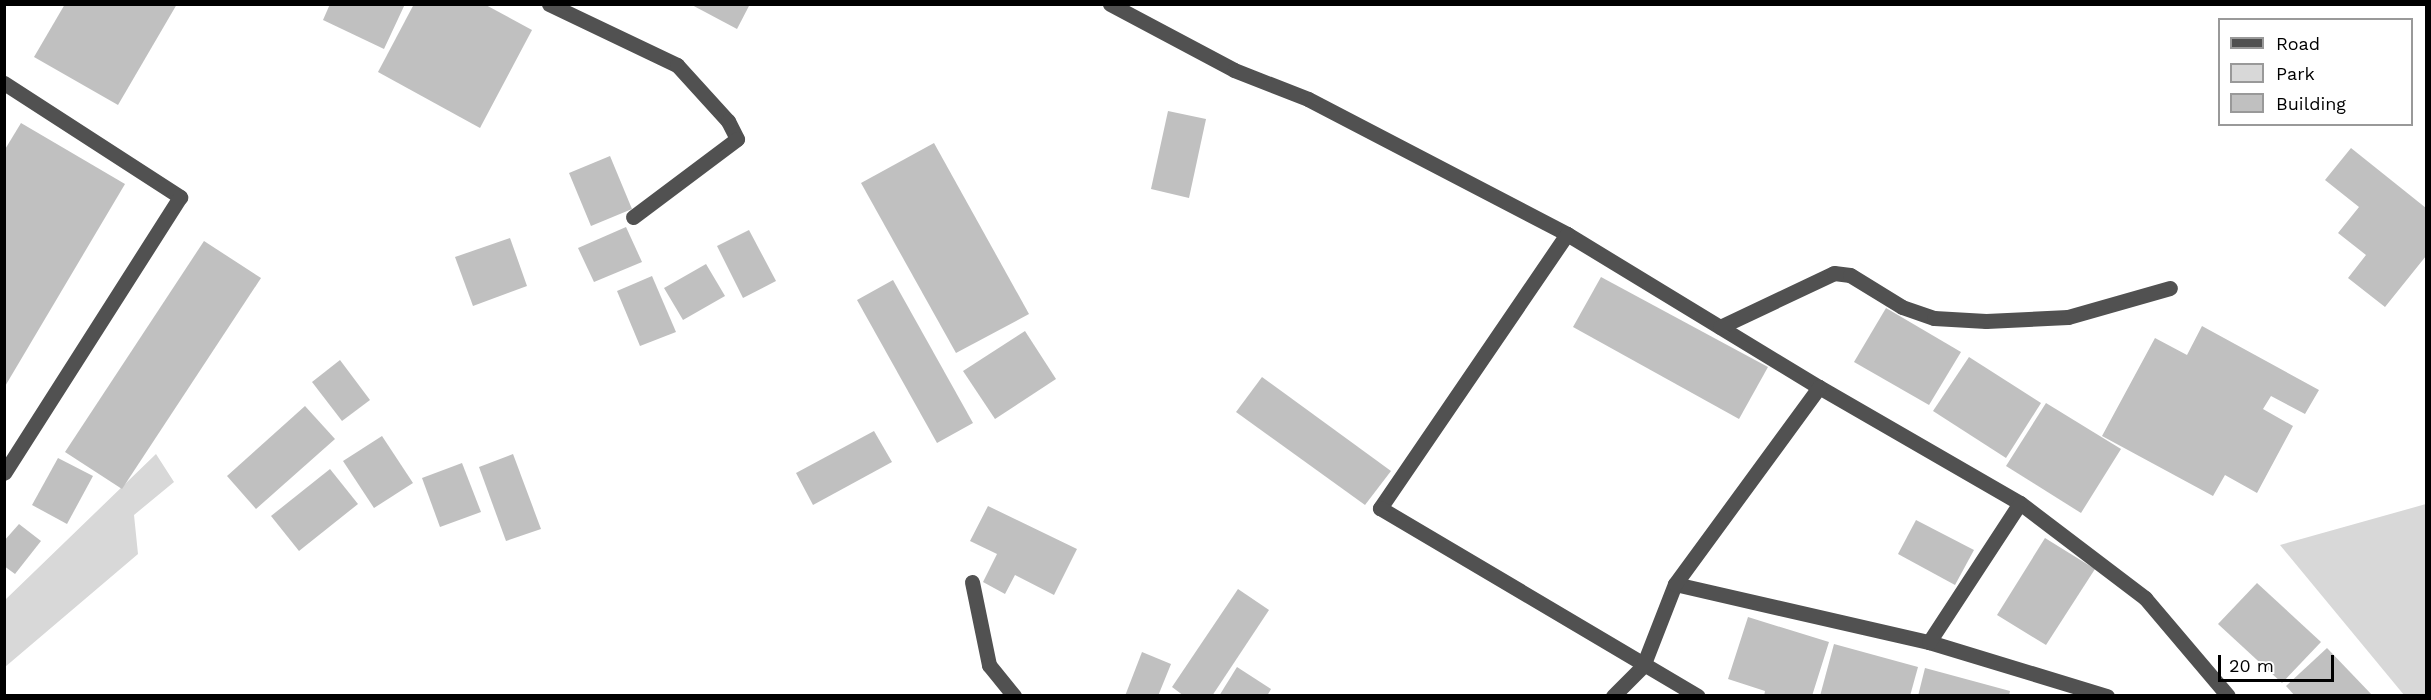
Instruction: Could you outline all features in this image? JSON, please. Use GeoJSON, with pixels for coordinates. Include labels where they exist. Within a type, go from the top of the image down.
{"type":"FeatureCollection","features":[{"type":"Feature","properties":{"kind":"street"},"geometry":{"type":"LineString","coordinates":[[549,4],[677,65],[728,121],[736,139],[633,217]]}},
{"type":"Feature","properties":{"kind":"street"},"geometry":{"type":"LineString","coordinates":[[1110,4],[1234,70],[1308,99],[1567,234],[1819,387],[2020,503],[2145,598],[2228,696]]}},
{"type":"Feature","properties":{"kind":"street"},"geometry":{"type":"LineString","coordinates":[[4,83],[180,197],[4,473]]}},
{"type":"Feature","properties":{"kind":"street"},"geometry":{"type":"LineString","coordinates":[[1567,234],[1380,508],[1643,666],[1698,696]]}},
{"type":"Feature","properties":{"kind":"street"},"geometry":{"type":"LineString","coordinates":[[1720,327],[1834,273],[1850,274],[1902,307],[1934,318],[1986,321],[2068,317],[2170,288]]}},
{"type":"Feature","properties":{"kind":"street"},"geometry":{"type":"LineString","coordinates":[[1613,696],[1643,666],[1675,584],[1819,387]]}},
{"type":"Feature","properties":{"kind":"street"},"geometry":{"type":"LineString","coordinates":[[1929,642],[2020,503]]}},
{"type":"Feature","properties":{"kind":"street"},"geometry":{"type":"LineString","coordinates":[[972,582],[989,666],[1014,696]]}},
{"type":"Feature","properties":{"kind":"street"},"geometry":{"type":"LineString","coordinates":[[1675,584],[1929,642],[2107,696]]}},
{"type":"Feature","properties":{"kind":"green space"},"geometry":{"type":"Polygon","coordinates":[[[156,454],[174,482],[134,515],[138,554],[5,667],[5,600],[156,454]]]}},
{"type":"Feature","properties":{"kind":"green space"},"geometry":{"type":"Polygon","coordinates":[[[2426,504],[2426,695],[2404,695],[2280,545],[2426,504]]]}},
{"type":"Feature","properties":{"kind":"building"},"geometry":{"type":"Polygon","coordinates":[[[65,4],[177,4],[118,105],[34,57],[65,4]]]}},
{"type":"Feature","properties":{"kind":"building"},"geometry":{"type":"Polygon","coordinates":[[[330,4],[405,4],[384,49],[323,20],[330,4]]]}},
{"type":"Feature","properties":{"kind":"building"},"geometry":{"type":"Polygon","coordinates":[[[414,4],[484,4],[532,30],[480,128],[378,72],[414,4]]]}},
{"type":"Feature","properties":{"kind":"building"},"geometry":{"type":"Polygon","coordinates":[[[690,4],[750,4],[737,29],[690,4]]]}},
{"type":"Feature","properties":{"kind":"building"},"geometry":{"type":"Polygon","coordinates":[[[1168,111],[1206,119],[1189,198],[1151,189],[1168,111]]]}},
{"type":"Feature","properties":{"kind":"building"},"geometry":{"type":"Polygon","coordinates":[[[21,123],[125,184],[4,388],[4,151],[21,123]]]}},
{"type":"Feature","properties":{"kind":"building"},"geometry":{"type":"Polygon","coordinates":[[[934,143],[1029,314],[956,353],[861,183],[934,143]]]}},
{"type":"Feature","properties":{"kind":"building"},"geometry":{"type":"Polygon","coordinates":[[[2351,148],[2426,208],[2426,256],[2385,307],[2348,278],[2366,255],[2338,233],[2359,207],[2325,180],[2351,148]]]}},
{"type":"Feature","properties":{"kind":"building"},"geometry":{"type":"Polygon","coordinates":[[[610,156],[632,209],[591,226],[569,173],[610,156]]]}},
{"type":"Feature","properties":{"kind":"building"},"geometry":{"type":"Polygon","coordinates":[[[626,227],[642,262],[594,282],[578,248],[626,227]]]}},
{"type":"Feature","properties":{"kind":"building"},"geometry":{"type":"Polygon","coordinates":[[[749,230],[776,281],[743,298],[717,246],[749,230]]]}},
{"type":"Feature","properties":{"kind":"building"},"geometry":{"type":"Polygon","coordinates":[[[510,238],[527,286],[473,306],[455,257],[510,238]]]}},
{"type":"Feature","properties":{"kind":"building"},"geometry":{"type":"Polygon","coordinates":[[[204,241],[261,278],[122,489],[65,452],[204,241]]]}},
{"type":"Feature","properties":{"kind":"building"},"geometry":{"type":"Polygon","coordinates":[[[706,264],[725,296],[683,320],[664,288],[706,264]]]}},
{"type":"Feature","properties":{"kind":"building"},"geometry":{"type":"Polygon","coordinates":[[[652,276],[676,332],[640,346],[617,291],[652,276]]]}},
{"type":"Feature","properties":{"kind":"building"},"geometry":{"type":"Polygon","coordinates":[[[1601,277],[1768,367],[1739,419],[1573,327],[1601,277]]]}},
{"type":"Feature","properties":{"kind":"building"},"geometry":{"type":"Polygon","coordinates":[[[893,280],[973,423],[937,443],[857,300],[893,280]]]}},
{"type":"Feature","properties":{"kind":"building"},"geometry":{"type":"Polygon","coordinates":[[[1886,308],[1961,352],[1929,405],[1854,362],[1886,308]]]}},
{"type":"Feature","properties":{"kind":"building"},"geometry":{"type":"Polygon","coordinates":[[[2202,326],[2319,390],[2305,414],[2271,396],[2263,409],[2293,426],[2257,493],[2225,475],[2213,496],[2102,436],[2155,338],[2187,355],[2202,326]]]}},
{"type":"Feature","properties":{"kind":"building"},"geometry":{"type":"Polygon","coordinates":[[[1025,331],[1056,379],[995,419],[963,371],[1025,331]]]}},
{"type":"Feature","properties":{"kind":"building"},"geometry":{"type":"Polygon","coordinates":[[[1969,357],[2041,403],[2006,458],[1933,411],[1969,357]]]}},
{"type":"Feature","properties":{"kind":"building"},"geometry":{"type":"Polygon","coordinates":[[[340,360],[370,400],[342,421],[312,382],[340,360]]]}},
{"type":"Feature","properties":{"kind":"building"},"geometry":{"type":"Polygon","coordinates":[[[1262,377],[1391,471],[1365,505],[1236,412],[1262,377]]]}},
{"type":"Feature","properties":{"kind":"building"},"geometry":{"type":"Polygon","coordinates":[[[2046,403],[2121,449],[2081,513],[2006,466],[2046,403]]]}},
{"type":"Feature","properties":{"kind":"building"},"geometry":{"type":"Polygon","coordinates":[[[305,406],[335,439],[256,509],[227,476],[305,406]]]}},
{"type":"Feature","properties":{"kind":"building"},"geometry":{"type":"Polygon","coordinates":[[[874,431],[892,462],[813,505],[796,473],[874,431]]]}},
{"type":"Feature","properties":{"kind":"building"},"geometry":{"type":"Polygon","coordinates":[[[382,436],[413,483],[374,508],[343,461],[382,436]]]}},
{"type":"Feature","properties":{"kind":"building"},"geometry":{"type":"Polygon","coordinates":[[[513,454],[541,529],[506,541],[479,467],[513,454]]]}},
{"type":"Feature","properties":{"kind":"building"},"geometry":{"type":"Polygon","coordinates":[[[58,458],[93,476],[67,524],[32,505],[58,458]]]}},
{"type":"Feature","properties":{"kind":"building"},"geometry":{"type":"Polygon","coordinates":[[[462,463],[481,512],[440,527],[422,478],[462,463]]]}},
{"type":"Feature","properties":{"kind":"building"},"geometry":{"type":"Polygon","coordinates":[[[330,469],[358,504],[299,551],[271,516],[330,469]]]}},
{"type":"Feature","properties":{"kind":"building"},"geometry":{"type":"Polygon","coordinates":[[[988,506],[1077,549],[1054,595],[1015,575],[1005,594],[983,582],[997,554],[970,541],[988,506]]]}},
{"type":"Feature","properties":{"kind":"building"},"geometry":{"type":"Polygon","coordinates":[[[1916,520],[1974,550],[1955,585],[1898,554],[1916,520]]]}},
{"type":"Feature","properties":{"kind":"building"},"geometry":{"type":"Polygon","coordinates":[[[19,524],[41,541],[15,574],[4,566],[4,541],[19,524]]]}},
{"type":"Feature","properties":{"kind":"building"},"geometry":{"type":"Polygon","coordinates":[[[2045,538],[2095,569],[2046,645],[1997,615],[2045,538]]]}},
{"type":"Feature","properties":{"kind":"building"},"geometry":{"type":"Polygon","coordinates":[[[2257,583],[2321,642],[2282,683],[2218,624],[2257,583]]]}},
{"type":"Feature","properties":{"kind":"building"},"geometry":{"type":"Polygon","coordinates":[[[1238,589],[1269,610],[1212,696],[1184,696],[1172,687],[1238,589]]]}},
{"type":"Feature","properties":{"kind":"building"},"geometry":{"type":"Polygon","coordinates":[[[1748,617],[1829,642],[1812,696],[1764,696],[1765,691],[1728,679],[1748,617]]]}},
{"type":"Feature","properties":{"kind":"building"},"geometry":{"type":"Polygon","coordinates":[[[1834,644],[1918,667],[1910,696],[1820,696],[1834,644]]]}},
{"type":"Feature","properties":{"kind":"building"},"geometry":{"type":"Polygon","coordinates":[[[2327,648],[2373,696],[2295,696],[2286,686],[2327,648]]]}},
{"type":"Feature","properties":{"kind":"building"},"geometry":{"type":"Polygon","coordinates":[[[1142,652],[1171,664],[1158,696],[1125,696],[1142,652]]]}},
{"type":"Feature","properties":{"kind":"building"},"geometry":{"type":"Polygon","coordinates":[[[1237,667],[1271,689],[1267,696],[1219,696],[1237,667]]]}},
{"type":"Feature","properties":{"kind":"building"},"geometry":{"type":"Polygon","coordinates":[[[1925,668],[2010,691],[2009,696],[1918,696],[1925,668]]]}}]}
